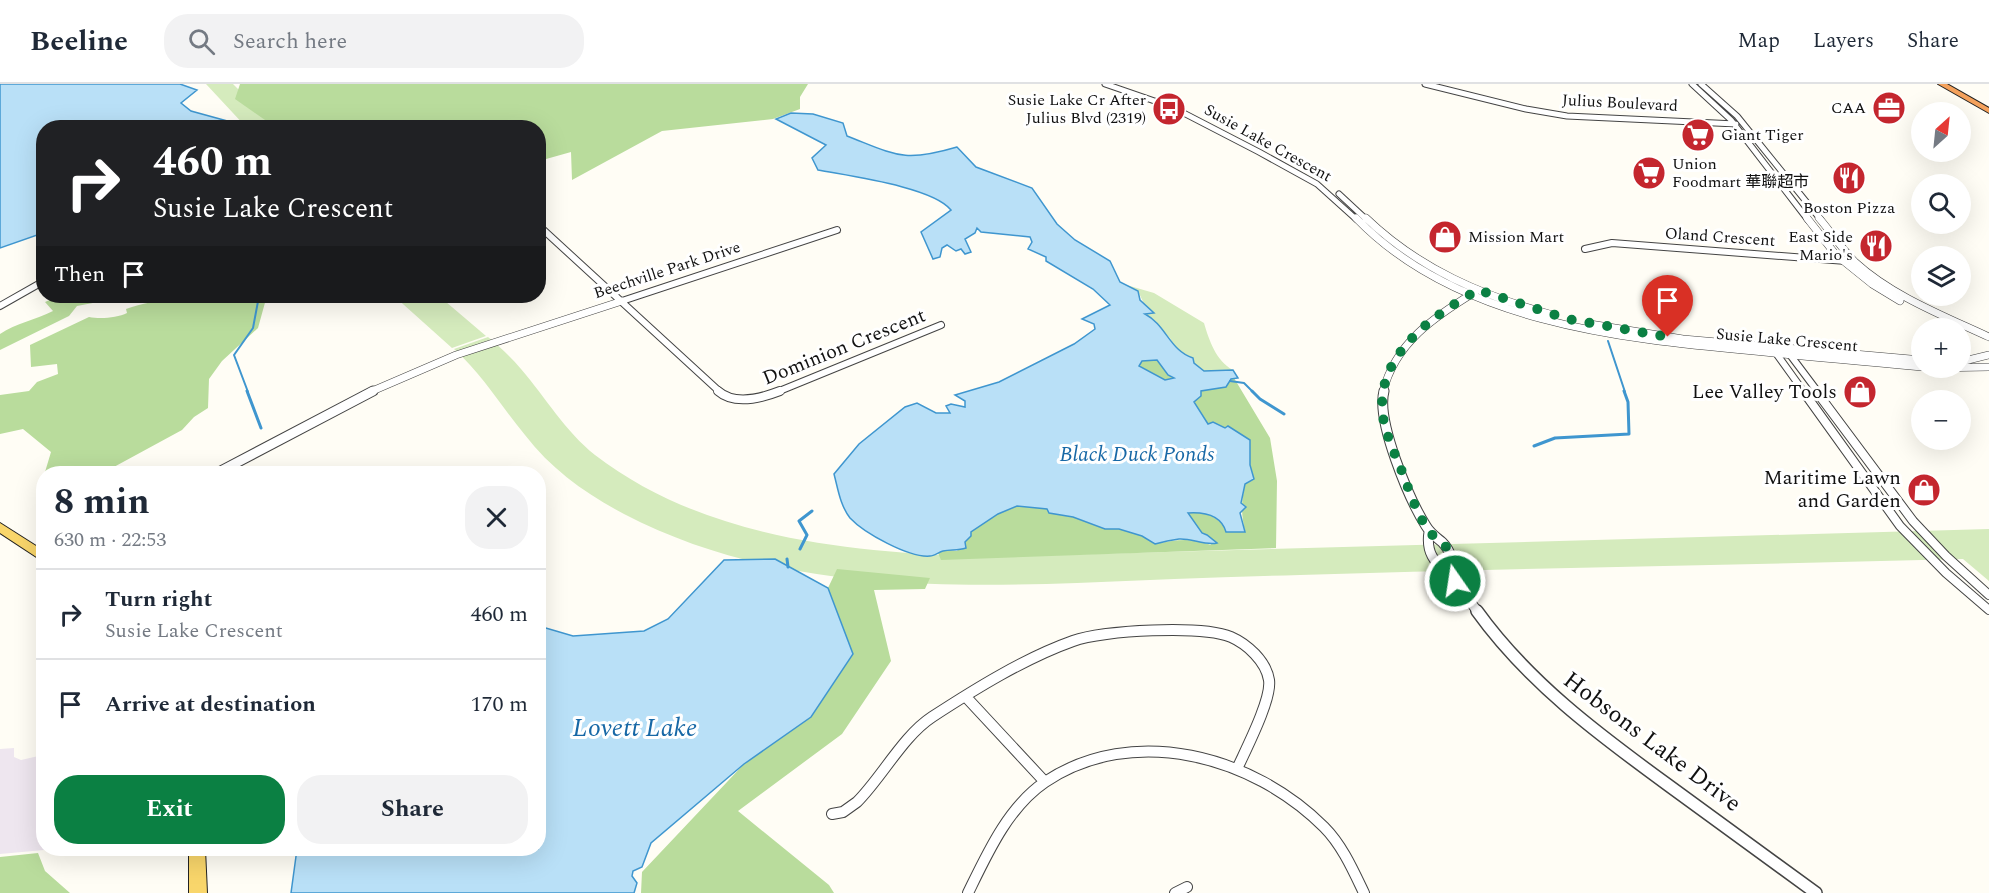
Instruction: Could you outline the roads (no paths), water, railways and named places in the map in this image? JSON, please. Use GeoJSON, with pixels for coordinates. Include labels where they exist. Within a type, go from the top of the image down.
{"type":"FeatureCollection","features":[{"type":"Feature","properties":{"kind":"highway"},"geometry":{"type":"LineString","coordinates":[[1943,84],[1989,111]]}},
{"type":"Feature","properties":{"kind":"highway"},"geometry":{"type":"LineString","coordinates":[[1955,84],[1989,105]]}},
{"type":"Feature","properties":{"kind":"main road"},"geometry":{"type":"LineString","coordinates":[[0,527],[36,552]]}},
{"type":"Feature","properties":{"kind":"main road"},"geometry":{"type":"LineString","coordinates":[[197,856],[198,893]]}},
{"type":"Feature","properties":{"kind":"street","name":"Susie Lake Crescent"},"geometry":{"type":"LineString","coordinates":[[1105,84],[1172,107],[1317,184],[1343,205],[1394,254],[1417,268],[1474,292],[1549,314],[1622,330],[1911,366]]}},
{"type":"Feature","properties":{"kind":"street","name":"Susie Lake Crescent"},"geometry":{"type":"LineString","coordinates":[[1118,84],[1178,105],[1325,183],[1405,252],[1474,292]]}},
{"type":"Feature","properties":{"kind":"street","name":"Julius Boulevard"},"geometry":{"type":"LineString","coordinates":[[1425,84],[1526,109],[1567,116],[1744,125]]}},
{"type":"Feature","properties":{"kind":"street"},"geometry":{"type":"LineString","coordinates":[[1692,84],[1715,103],[1734,124],[1841,260],[1883,291],[1936,318]]}},
{"type":"Feature","properties":{"kind":"street"},"geometry":{"type":"LineString","coordinates":[[1701,84],[1720,99],[1744,125],[1854,261],[1873,277],[1909,299],[1987,336]]}},
{"type":"Feature","properties":{"kind":"street"},"geometry":{"type":"LineString","coordinates":[[1779,183],[1790,184]]}},
{"type":"Feature","properties":{"kind":"street","name":"Beechville Park Drive"},"geometry":{"type":"LineString","coordinates":[[230,466],[369,392],[465,354],[501,344],[506,339],[837,230]]}},
{"type":"Feature","properties":{"kind":"street","name":"Dominion Crescent"},"geometry":{"type":"LineString","coordinates":[[546,232],[722,394],[741,399],[762,398],[941,325]]}},
{"type":"Feature","properties":{"kind":"street","name":"Oland Crescent"},"geometry":{"type":"LineString","coordinates":[[1585,249],[1612,243],[1854,261]]}},
{"type":"Feature","properties":{"kind":"street"},"geometry":{"type":"LineString","coordinates":[[0,306],[36,286]]}},
{"type":"Feature","properties":{"kind":"street","name":"Hobsons Lake Drive"},"geometry":{"type":"LineString","coordinates":[[1455,581],[1455,567],[1444,544],[1429,532],[1390,443],[1383,417],[1382,400],[1392,363],[1405,345],[1418,331],[1474,292]]}},
{"type":"Feature","properties":{"kind":"street"},"geometry":{"type":"LineString","coordinates":[[1971,335],[1989,343]]}},
{"type":"Feature","properties":{"kind":"street"},"geometry":{"type":"LineString","coordinates":[[1774,350],[1900,526],[1927,555],[1989,610]]}},
{"type":"Feature","properties":{"kind":"street","name":"Susie Lake Crescent"},"geometry":{"type":"LineString","coordinates":[[1788,352],[1911,359]]}},
{"type":"Feature","properties":{"kind":"street"},"geometry":{"type":"LineString","coordinates":[[1788,352],[1913,521],[1946,556],[1989,595]]}},
{"type":"Feature","properties":{"kind":"street"},"geometry":{"type":"LineString","coordinates":[[1971,359],[1989,355]]}},
{"type":"Feature","properties":{"kind":"street"},"geometry":{"type":"LineString","coordinates":[[1971,368],[1989,367]]}},
{"type":"Feature","properties":{"kind":"street","name":"Hobsons Lake Drive"},"geometry":{"type":"LineString","coordinates":[[1429,532],[1427,544],[1439,568],[1455,581],[1494,635],[1523,668],[1594,731],[1816,893]]}},
{"type":"Feature","properties":{"kind":"street"},"geometry":{"type":"LineString","coordinates":[[832,814],[843,813],[863,796],[915,731],[930,718],[1043,652],[1075,640],[1125,632],[1196,629],[1217,632],[1237,640],[1254,652],[1269,679],[1268,696],[1237,769]]}},
{"type":"Feature","properties":{"kind":"street"},"geometry":{"type":"LineString","coordinates":[[966,697],[1045,782]]}},
{"type":"Feature","properties":{"kind":"street"},"geometry":{"type":"LineString","coordinates":[[968,893],[989,849],[1007,822],[1026,799],[1045,782],[1089,761],[1136,752],[1161,752],[1195,756],[1237,769],[1264,781],[1285,794],[1324,827],[1341,848],[1364,893]]}},
{"type":"Feature","properties":{"kind":"street"},"geometry":{"type":"LineString","coordinates":[[1175,893],[1187,887]]}},
{"type":"Feature","properties":{"kind":"water"},"geometry":{"type":"Polygon","coordinates":[[[0,84],[180,84],[197,90],[181,103],[191,111],[224,120],[36,120],[36,235],[0,248],[0,84]]]}},
{"type":"Feature","properties":{"kind":"water","name":"Black Duck Ponds"},"geometry":{"type":"Polygon","coordinates":[[[791,113],[813,114],[843,123],[847,136],[900,155],[924,155],[957,147],[976,167],[1032,188],[1057,224],[1075,240],[1110,261],[1120,282],[1138,291],[1140,300],[1154,313],[1145,314],[1158,325],[1179,350],[1193,358],[1194,363],[1204,371],[1233,370],[1238,378],[1231,379],[1226,387],[1201,391],[1201,396],[1194,402],[1208,424],[1213,422],[1225,428],[1228,426],[1250,440],[1250,465],[1254,479],[1245,484],[1241,503],[1246,507],[1240,513],[1245,532],[1226,532],[1224,526],[1216,518],[1200,513],[1188,513],[1202,533],[1217,543],[1208,544],[1179,539],[1155,544],[1142,536],[1119,529],[1105,529],[1073,517],[1049,513],[1047,509],[1017,506],[998,514],[971,532],[971,536],[965,542],[966,548],[921,556],[899,549],[876,537],[850,518],[840,497],[834,474],[859,444],[905,407],[917,403],[936,413],[950,413],[946,406],[951,404],[965,407],[965,401],[955,395],[999,382],[1074,344],[1095,329],[1094,324],[1082,319],[1110,305],[1093,289],[1046,261],[1046,257],[1028,249],[1032,242],[1030,237],[981,232],[977,228],[975,233],[965,239],[971,252],[965,254],[961,249],[956,251],[947,245],[942,248],[940,257],[933,259],[921,232],[951,210],[927,195],[909,189],[818,170],[812,158],[826,145],[776,119],[791,113]],[[1157,360],[1142,361],[1139,366],[1165,380],[1174,378],[1168,375],[1157,360]]]}},
{"type":"Feature","properties":{"kind":"water","name":"Lovett Lake"},"geometry":{"type":"Polygon","coordinates":[[[775,559],[828,588],[853,654],[811,717],[744,764],[651,843],[642,867],[633,871],[632,876],[637,883],[634,893],[291,893],[296,856],[546,856],[546,628],[573,636],[644,631],[668,619],[724,560],[775,559]]]}},
{"type":"Feature","properties":{"kind":"waterway"},"geometry":{"type":"LineString","coordinates":[[248,392],[234,355],[253,328],[258,303]]}},
{"type":"Feature","properties":{"kind":"waterway"},"geometry":{"type":"LineString","coordinates":[[1608,341],[1625,392]]}},
{"type":"Feature","properties":{"kind":"waterway"},"geometry":{"type":"LineString","coordinates":[[1230,381],[1244,383],[1260,399],[1284,414]]}},
{"type":"Feature","properties":{"kind":"waterway"},"geometry":{"type":"LineString","coordinates":[[247,391],[261,428]]}},
{"type":"Feature","properties":{"kind":"waterway"},"geometry":{"type":"LineString","coordinates":[[1534,446],[1555,438],[1629,434],[1628,402],[1624,391]]}},
{"type":"Feature","properties":{"kind":"waterway"},"geometry":{"type":"LineString","coordinates":[[800,549],[807,535],[799,521],[812,511]]}},
{"type":"Feature","properties":{"kind":"waterway"},"geometry":{"type":"LineString","coordinates":[[787,559],[788,567]]}},
{"type":"Feature","properties":{"kind":"place","name":"CAA"},"geometry":{"type":"Point","coordinates":[1889,108]}},
{"type":"Feature","properties":{"kind":"place","name":"Susie Lake Cr After Julius Blvd (2319)"},"geometry":{"type":"Point","coordinates":[1169,109]}},
{"type":"Feature","properties":{"kind":"place","name":"Giant Tiger"},"geometry":{"type":"Point","coordinates":[1698,135]}},
{"type":"Feature","properties":{"kind":"place","name":"Union Foodmart 華聯超市"},"geometry":{"type":"Point","coordinates":[1649,173]}},
{"type":"Feature","properties":{"kind":"place","name":"Boston Pizza"},"geometry":{"type":"Point","coordinates":[1849,178]}},
{"type":"Feature","properties":{"kind":"place","name":"Mission Mart"},"geometry":{"type":"Point","coordinates":[1445,237]}},
{"type":"Feature","properties":{"kind":"place","name":"East Side Mario's"},"geometry":{"type":"Point","coordinates":[1876,246]}},
{"type":"Feature","properties":{"kind":"place","name":"Lee Valley Tools"},"geometry":{"type":"Point","coordinates":[1860,392]}},
{"type":"Feature","properties":{"kind":"place","name":"Maritime Lawn and Garden"},"geometry":{"type":"Point","coordinates":[1924,490]}}]}
